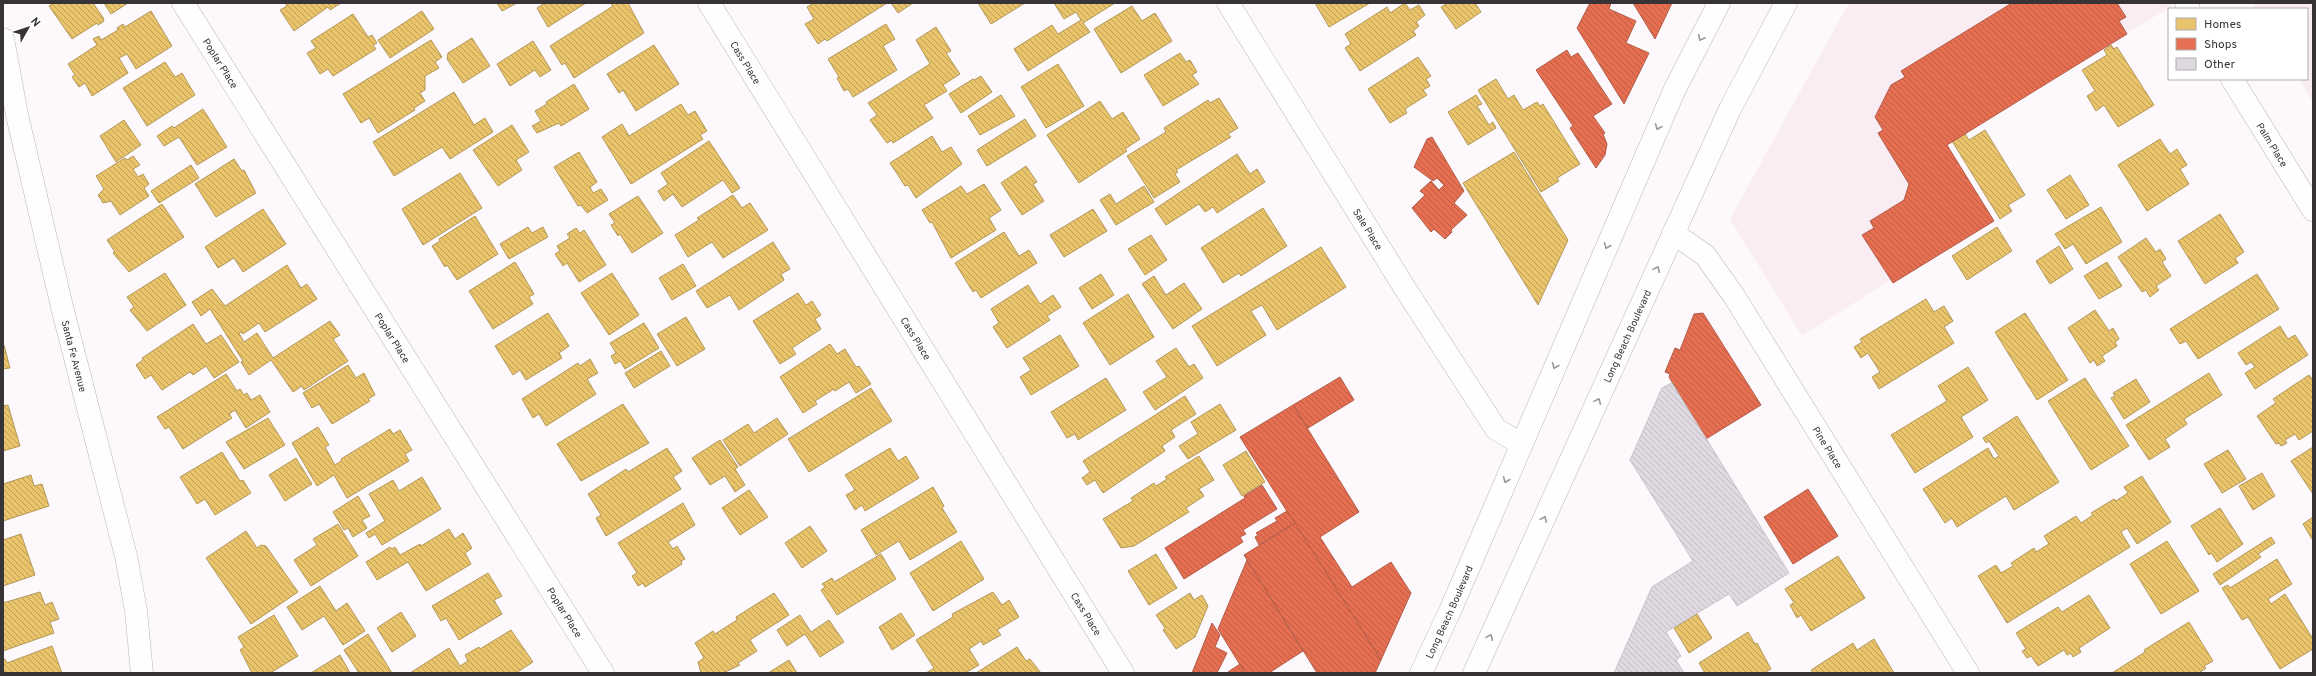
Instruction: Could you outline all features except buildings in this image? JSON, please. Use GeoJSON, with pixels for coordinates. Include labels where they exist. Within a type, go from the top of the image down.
{"type":"FeatureCollection","features":[{"type":"Feature","properties":{"kind":"street","name":"Poplar Place"},"geometry":{"type":"LineString","coordinates":[[184,3],[603,673]]}},
{"type":"Feature","properties":{"kind":"street","name":"Cass Place"},"geometry":{"type":"LineString","coordinates":[[709,3],[1123,673]]}},
{"type":"Feature","properties":{"kind":"street","name":"Sale Place"},"geometry":{"type":"LineString","coordinates":[[1228,3],[1406,290],[1496,429],[1521,444]]}},
{"type":"Feature","properties":{"kind":"street","name":"Long Beach Boulevard"},"geometry":{"type":"LineString","coordinates":[[1421,673],[1674,91],[1719,3]]}},
{"type":"Feature","properties":{"kind":"street","name":"Long Beach Boulevard"},"geometry":{"type":"LineString","coordinates":[[1474,673],[1730,109],[1786,3]]}},
{"type":"Feature","properties":{"kind":"street","name":"Santa Fe Avenue"},"geometry":{"type":"LineString","coordinates":[[3,39],[17,116],[61,303],[126,556],[136,611],[142,673]]}},
{"type":"Feature","properties":{"kind":"street","name":"Palm Place"},"geometry":{"type":"LineString","coordinates":[[2233,80],[2313,210]]}},
{"type":"Feature","properties":{"kind":"street","name":"Pine Place"},"geometry":{"type":"LineString","coordinates":[[1674,233],[1704,255],[1734,296],[1968,673]]}},
{"type":"Feature","properties":{"kind":"shaded area"},"geometry":{"type":"Polygon","coordinates":[[[1849,3],[2177,3],[1946,142],[1990,217],[1802,336],[1730,219],[1849,3]]]}},
{"type":"Feature","properties":{"kind":"shaded area"},"geometry":{"type":"Polygon","coordinates":[[[2252,3],[2313,3],[2313,102],[2300,80],[2308,80],[2308,8],[2254,8],[2252,3]]]}}]}
